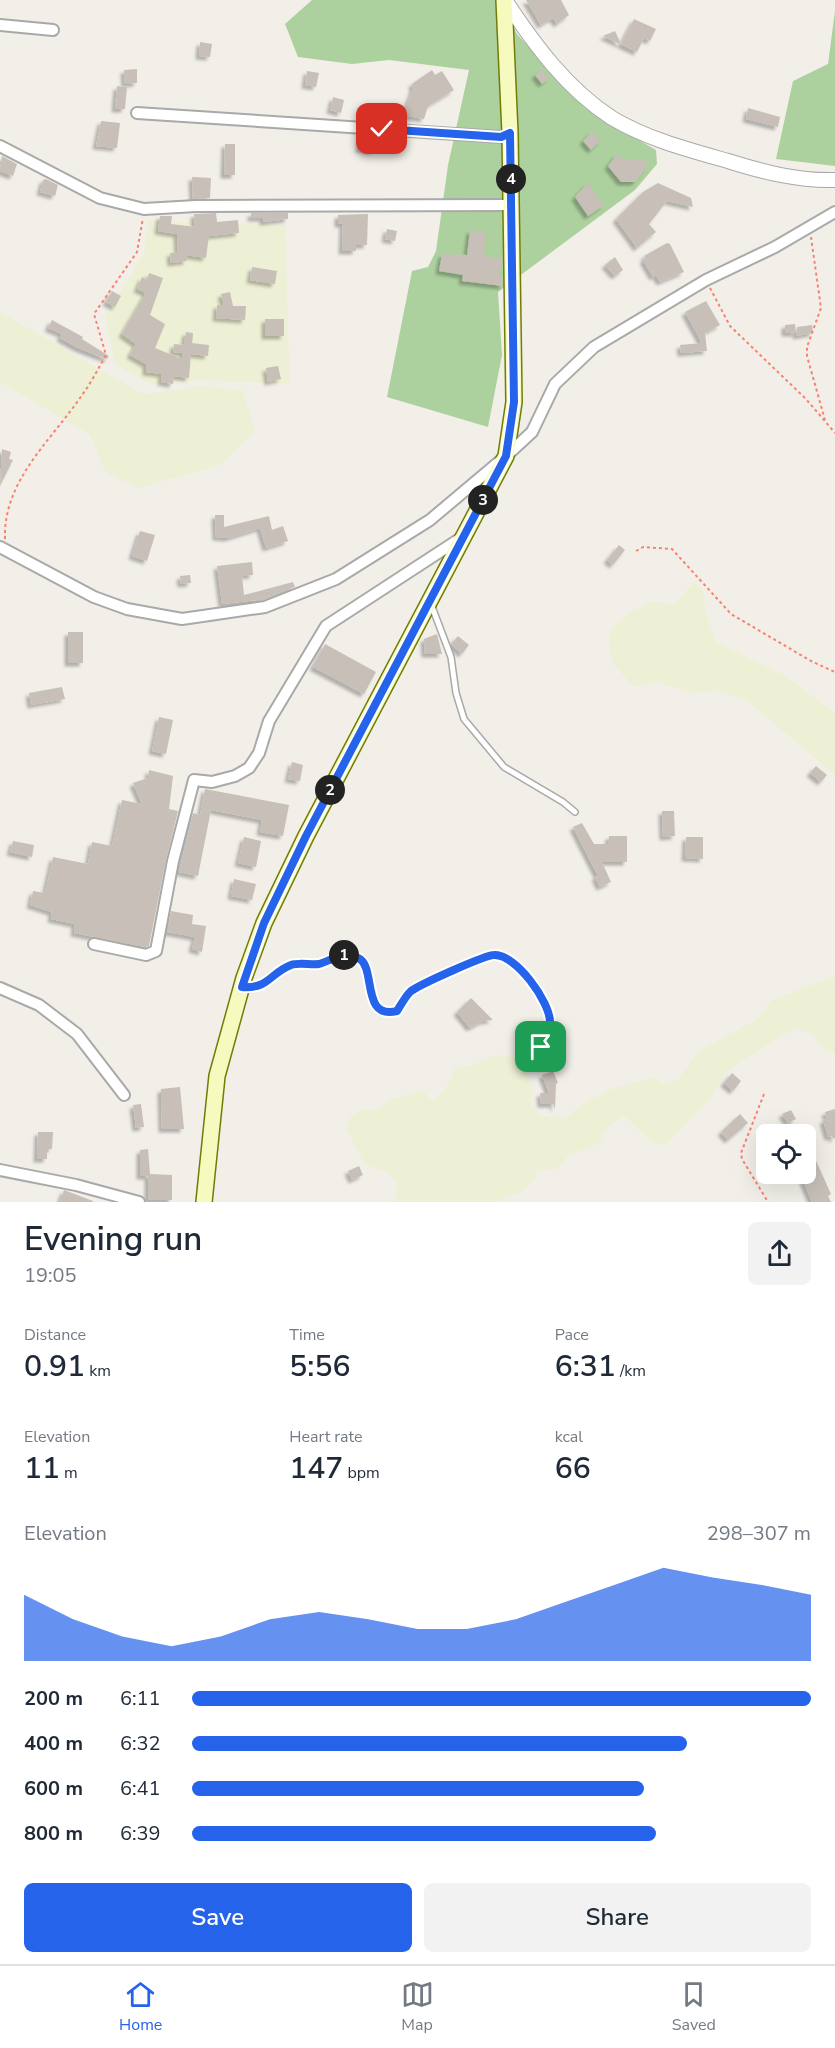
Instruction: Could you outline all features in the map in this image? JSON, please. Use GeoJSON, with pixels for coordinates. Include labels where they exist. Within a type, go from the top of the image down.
{"type":"FeatureCollection","features":[{"type":"Feature","properties":{"kind":"main road"},"geometry":{"type":"LineString","coordinates":[[204,1202],[217,1076],[242,987],[264,923],[300,847],[428,600],[506,456],[514,402],[510,133],[505,0]]}},
{"type":"Feature","properties":{"kind":"street"},"geometry":{"type":"LineString","coordinates":[[505,0],[532,42],[573,87],[613,118],[676,147],[808,181],[835,180]]}},
{"type":"Feature","properties":{"kind":"street"},"geometry":{"type":"LineString","coordinates":[[1,29],[53,30]]}},
{"type":"Feature","properties":{"kind":"street"},"geometry":{"type":"LineString","coordinates":[[137,113],[501,137],[510,133]]}},
{"type":"Feature","properties":{"kind":"street"},"geometry":{"type":"LineString","coordinates":[[0,146],[100,198],[144,209],[207,206],[511,205]]}},
{"type":"Feature","properties":{"kind":"street"},"geometry":{"type":"LineString","coordinates":[[3,548],[94,597],[127,609],[182,619],[265,607],[345,573],[430,520],[532,432],[555,384],[594,347],[706,280],[810,228],[835,212]]}},
{"type":"Feature","properties":{"kind":"street"},"geometry":{"type":"LineString","coordinates":[[94,944],[146,954],[156,951],[172,861],[194,780],[212,782],[235,776],[249,768],[259,753],[269,721],[326,626],[464,537]]}},
{"type":"Feature","properties":{"kind":"street"},"geometry":{"type":"LineString","coordinates":[[0,988],[39,1005],[77,1034],[124,1095]]}},
{"type":"Feature","properties":{"kind":"street"},"geometry":{"type":"LineString","coordinates":[[0,1170],[76,1185],[139,1202]]}},
{"type":"Feature","properties":{"kind":"lane"},"geometry":{"type":"LineString","coordinates":[[428,600],[451,657],[456,693],[464,719],[504,767],[563,802],[575,812]]}},
{"type":"Feature","properties":{"kind":"path"},"geometry":{"type":"LineString","coordinates":[[3,548],[4,521],[27,465],[82,396],[106,355],[94,314],[137,252],[144,209]]}},
{"type":"Feature","properties":{"kind":"path"},"geometry":{"type":"LineString","coordinates":[[810,228],[821,308],[807,347],[807,356],[825,421]]}},
{"type":"Feature","properties":{"kind":"path"},"geometry":{"type":"LineString","coordinates":[[706,280],[730,326],[806,399],[835,433]]}},
{"type":"Feature","properties":{"kind":"path"},"geometry":{"type":"LineString","coordinates":[[636,551],[643,547],[672,549],[731,614],[811,661],[835,672]]}},
{"type":"Feature","properties":{"kind":"path"},"geometry":{"type":"LineString","coordinates":[[242,987],[254,988],[267,983],[292,964],[318,964],[344,954],[359,958],[364,964],[374,1000],[379,1009],[388,1013],[397,1011],[410,992],[420,985],[454,972],[476,959],[501,956],[519,966],[548,1010],[551,1025],[541,1047],[528,1059]]}},
{"type":"Feature","properties":{"kind":"path"},"geometry":{"type":"LineString","coordinates":[[764,1094],[741,1153],[742,1159],[768,1202]]}},
{"type":"Feature","properties":{"kind":"green space"},"geometry":{"type":"Polygon","coordinates":[[[312,0],[500,0],[517,34],[585,108],[656,150],[657,164],[635,190],[498,292],[502,355],[488,427],[387,397],[412,271],[428,267],[436,251],[448,165],[469,70],[389,60],[352,64],[298,57],[285,24],[312,0]]]}},
{"type":"Feature","properties":{"kind":"green space"},"geometry":{"type":"Polygon","coordinates":[[[835,11],[835,166],[776,159],[793,81],[828,64],[835,11]]]}},
{"type":"Feature","properties":{"kind":"green space"},"geometry":{"type":"Polygon","coordinates":[[[148,220],[285,225],[290,384],[198,380],[150,384],[115,364],[105,316],[144,253],[148,220]]]}},
{"type":"Feature","properties":{"kind":"green space"},"geometry":{"type":"Polygon","coordinates":[[[0,312],[143,394],[201,386],[243,390],[255,432],[220,465],[139,488],[106,473],[89,434],[0,382],[0,312]]]}},
{"type":"Feature","properties":{"kind":"green space"},"geometry":{"type":"Polygon","coordinates":[[[695,581],[704,592],[705,609],[716,642],[786,676],[835,713],[835,775],[749,702],[721,691],[690,693],[658,682],[634,687],[613,664],[609,647],[611,629],[632,611],[654,601],[673,605],[695,581]]]}},
{"type":"Feature","properties":{"kind":"green space"},"geometry":{"type":"Polygon","coordinates":[[[835,976],[835,1053],[826,1051],[812,1034],[794,1028],[727,1071],[707,1102],[667,1144],[653,1143],[624,1116],[608,1127],[598,1144],[568,1156],[556,1169],[537,1171],[535,1180],[522,1192],[493,1202],[395,1202],[397,1183],[387,1172],[365,1165],[346,1128],[351,1116],[361,1109],[376,1110],[389,1100],[422,1090],[433,1101],[447,1086],[455,1068],[472,1065],[495,1055],[519,1057],[533,1088],[531,1104],[539,1116],[566,1117],[584,1103],[611,1089],[655,1077],[664,1085],[678,1080],[698,1051],[758,1019],[771,1000],[835,976]]]}},
{"type":"Feature","properties":{"kind":"building"},"geometry":{"type":"Polygon","coordinates":[[[526,0],[561,0],[569,15],[557,24],[553,18],[541,25],[526,0]]]}},
{"type":"Feature","properties":{"kind":"building"},"geometry":{"type":"Polygon","coordinates":[[[634,19],[656,29],[650,41],[644,38],[637,52],[603,36],[615,31],[621,44],[634,19]]]}},
{"type":"Feature","properties":{"kind":"building"},"geometry":{"type":"Polygon","coordinates":[[[200,42],[212,44],[210,57],[199,56],[200,42]]]}},
{"type":"Feature","properties":{"kind":"building"},"geometry":{"type":"Polygon","coordinates":[[[137,69],[137,83],[125,84],[124,70],[137,69]]]}},
{"type":"Feature","properties":{"kind":"building"},"geometry":{"type":"Polygon","coordinates":[[[432,70],[435,75],[442,71],[454,90],[428,106],[424,119],[403,115],[413,89],[412,84],[432,70]]]}},
{"type":"Feature","properties":{"kind":"building"},"geometry":{"type":"Polygon","coordinates":[[[542,70],[549,78],[542,84],[535,75],[542,70]]]}},
{"type":"Feature","properties":{"kind":"building"},"geometry":{"type":"Polygon","coordinates":[[[307,71],[319,73],[316,87],[305,85],[307,71]]]}},
{"type":"Feature","properties":{"kind":"building"},"geometry":{"type":"Polygon","coordinates":[[[117,86],[127,87],[125,109],[115,109],[117,86]]]}},
{"type":"Feature","properties":{"kind":"building"},"geometry":{"type":"Polygon","coordinates":[[[333,97],[344,100],[341,113],[330,110],[333,97]]]}},
{"type":"Feature","properties":{"kind":"building"},"geometry":{"type":"Polygon","coordinates":[[[748,108],[780,117],[778,127],[746,119],[748,108]]]}},
{"type":"Feature","properties":{"kind":"building"},"geometry":{"type":"Polygon","coordinates":[[[101,121],[120,123],[117,148],[96,146],[101,121]]]}},
{"type":"Feature","properties":{"kind":"building"},"geometry":{"type":"Polygon","coordinates":[[[592,132],[601,140],[591,150],[583,141],[592,132]]]}},
{"type":"Feature","properties":{"kind":"building"},"geometry":{"type":"Polygon","coordinates":[[[361,135],[376,137],[373,151],[359,149],[361,135]]]}},
{"type":"Feature","properties":{"kind":"building"},"geometry":{"type":"Polygon","coordinates":[[[225,144],[235,144],[235,175],[224,175],[225,144]]]}},
{"type":"Feature","properties":{"kind":"building"},"geometry":{"type":"Polygon","coordinates":[[[617,154],[623,159],[645,159],[647,167],[635,182],[621,182],[608,166],[617,154]]]}},
{"type":"Feature","properties":{"kind":"building"},"geometry":{"type":"Polygon","coordinates":[[[2,156],[17,164],[13,176],[0,171],[2,156]]]}},
{"type":"Feature","properties":{"kind":"building"},"geometry":{"type":"Polygon","coordinates":[[[192,177],[211,178],[210,198],[193,199],[192,177]]]}},
{"type":"Feature","properties":{"kind":"building"},"geometry":{"type":"Polygon","coordinates":[[[46,179],[58,185],[55,196],[40,192],[43,180],[46,179]]]}},
{"type":"Feature","properties":{"kind":"building"},"geometry":{"type":"Polygon","coordinates":[[[588,183],[604,205],[588,216],[575,197],[588,183]]]}},
{"type":"Feature","properties":{"kind":"building"},"geometry":{"type":"Polygon","coordinates":[[[658,183],[691,198],[693,207],[667,201],[649,224],[656,232],[637,248],[616,219],[643,192],[658,183]]]}},
{"type":"Feature","properties":{"kind":"building"},"geometry":{"type":"Polygon","coordinates":[[[216,213],[217,222],[238,220],[239,233],[209,236],[206,258],[186,255],[187,261],[171,263],[170,253],[178,252],[177,234],[158,231],[160,216],[172,216],[171,224],[195,227],[194,214],[216,213]]]}},
{"type":"Feature","properties":{"kind":"building"},"geometry":{"type":"Polygon","coordinates":[[[251,213],[288,213],[288,219],[263,222],[263,218],[251,218],[251,213]]]}},
{"type":"Feature","properties":{"kind":"building"},"geometry":{"type":"Polygon","coordinates":[[[368,214],[367,245],[356,245],[356,251],[342,251],[343,224],[338,224],[338,215],[368,214]]]}},
{"type":"Feature","properties":{"kind":"building"},"geometry":{"type":"Polygon","coordinates":[[[387,229],[397,231],[395,241],[385,239],[387,229]]]}},
{"type":"Feature","properties":{"kind":"building"},"geometry":{"type":"Polygon","coordinates":[[[470,230],[486,232],[484,256],[502,258],[499,278],[502,278],[503,286],[462,281],[463,275],[439,271],[442,254],[467,255],[470,230]]]}},
{"type":"Feature","properties":{"kind":"building"},"geometry":{"type":"Polygon","coordinates":[[[667,243],[670,244],[684,272],[660,282],[656,275],[653,277],[643,260],[646,258],[644,256],[667,243]]]}},
{"type":"Feature","properties":{"kind":"building"},"geometry":{"type":"Polygon","coordinates":[[[615,257],[623,270],[615,276],[605,265],[615,257]]]}},
{"type":"Feature","properties":{"kind":"building"},"geometry":{"type":"Polygon","coordinates":[[[252,267],[277,271],[275,284],[250,280],[252,267]]]}},
{"type":"Feature","properties":{"kind":"building"},"geometry":{"type":"Polygon","coordinates":[[[149,273],[163,278],[150,315],[165,324],[155,348],[182,359],[183,353],[173,352],[174,344],[184,345],[186,332],[193,333],[192,343],[209,345],[208,356],[191,354],[189,378],[174,376],[173,384],[161,382],[162,374],[146,372],[146,364],[130,355],[136,344],[122,334],[146,293],[137,289],[142,277],[147,280],[149,273]]]}},
{"type":"Feature","properties":{"kind":"building"},"geometry":{"type":"Polygon","coordinates":[[[112,291],[121,296],[115,307],[106,302],[112,291]]]}},
{"type":"Feature","properties":{"kind":"building"},"geometry":{"type":"Polygon","coordinates":[[[230,292],[233,306],[246,306],[245,320],[216,318],[217,305],[224,305],[221,294],[230,292]]]}},
{"type":"Feature","properties":{"kind":"building"},"geometry":{"type":"Polygon","coordinates":[[[706,301],[720,325],[705,333],[707,351],[681,353],[680,345],[702,343],[685,312],[706,301]]]}},
{"type":"Feature","properties":{"kind":"building"},"geometry":{"type":"Polygon","coordinates":[[[265,319],[284,319],[284,336],[265,336],[265,319]]]}},
{"type":"Feature","properties":{"kind":"building"},"geometry":{"type":"Polygon","coordinates":[[[52,320],[83,337],[82,339],[109,356],[107,359],[60,338],[62,334],[48,328],[52,320]]]}},
{"type":"Feature","properties":{"kind":"building"},"geometry":{"type":"Polygon","coordinates":[[[795,324],[796,333],[785,333],[785,325],[795,324]]]}},
{"type":"Feature","properties":{"kind":"building"},"geometry":{"type":"Polygon","coordinates":[[[812,325],[813,333],[796,336],[797,327],[812,325]]]}},
{"type":"Feature","properties":{"kind":"building"},"geometry":{"type":"Polygon","coordinates":[[[278,366],[281,379],[268,382],[266,368],[278,366]]]}},
{"type":"Feature","properties":{"kind":"building"},"geometry":{"type":"Polygon","coordinates":[[[2,449],[11,452],[9,459],[13,460],[0,486],[2,449]]]}},
{"type":"Feature","properties":{"kind":"building"},"geometry":{"type":"Polygon","coordinates":[[[215,515],[224,515],[224,527],[269,516],[272,530],[283,526],[288,541],[266,548],[260,528],[228,538],[216,537],[215,515]]]}},
{"type":"Feature","properties":{"kind":"building"},"geometry":{"type":"Polygon","coordinates":[[[140,531],[155,535],[147,561],[132,556],[140,531]]]}},
{"type":"Feature","properties":{"kind":"building"},"geometry":{"type":"Polygon","coordinates":[[[619,545],[625,550],[613,565],[607,560],[619,545]]]}},
{"type":"Feature","properties":{"kind":"building"},"geometry":{"type":"Polygon","coordinates":[[[252,562],[253,575],[242,576],[244,595],[293,582],[295,587],[256,600],[222,604],[217,566],[252,562]]]}},
{"type":"Feature","properties":{"kind":"building"},"geometry":{"type":"Polygon","coordinates":[[[190,575],[191,583],[181,584],[180,576],[190,575]]]}},
{"type":"Feature","properties":{"kind":"building"},"geometry":{"type":"Polygon","coordinates":[[[68,632],[83,632],[83,663],[68,663],[68,632]]]}},
{"type":"Feature","properties":{"kind":"building"},"geometry":{"type":"Polygon","coordinates":[[[437,634],[442,654],[425,654],[424,639],[437,634]]]}},
{"type":"Feature","properties":{"kind":"building"},"geometry":{"type":"Polygon","coordinates":[[[458,636],[469,645],[462,654],[451,644],[458,636]]]}},
{"type":"Feature","properties":{"kind":"building"},"geometry":{"type":"Polygon","coordinates":[[[325,644],[376,672],[364,694],[313,667],[325,644]]]}},
{"type":"Feature","properties":{"kind":"building"},"geometry":{"type":"Polygon","coordinates":[[[62,687],[65,699],[31,705],[29,693],[62,687]]]}},
{"type":"Feature","properties":{"kind":"building"},"geometry":{"type":"Polygon","coordinates":[[[159,717],[173,720],[166,754],[152,751],[159,717]]]}},
{"type":"Feature","properties":{"kind":"building"},"geometry":{"type":"Polygon","coordinates":[[[292,762],[303,765],[300,781],[288,779],[292,762]]]}},
{"type":"Feature","properties":{"kind":"building"},"geometry":{"type":"Polygon","coordinates":[[[816,766],[827,775],[821,782],[810,773],[816,766]]]}},
{"type":"Feature","properties":{"kind":"building"},"geometry":{"type":"Polygon","coordinates":[[[149,770],[173,776],[169,809],[178,811],[149,946],[74,933],[75,924],[51,919],[52,912],[30,905],[33,891],[45,893],[53,857],[88,864],[92,842],[112,846],[122,800],[142,804],[133,783],[148,778],[149,770]]]}},
{"type":"Feature","properties":{"kind":"building"},"geometry":{"type":"Polygon","coordinates":[[[205,789],[289,805],[283,836],[260,832],[262,820],[211,810],[198,876],[179,872],[193,813],[200,815],[205,789]]]}},
{"type":"Feature","properties":{"kind":"building"},"geometry":{"type":"Polygon","coordinates":[[[662,811],[674,811],[675,836],[663,837],[662,811]]]}},
{"type":"Feature","properties":{"kind":"building"},"geometry":{"type":"Polygon","coordinates":[[[582,823],[594,844],[608,844],[609,836],[627,836],[627,862],[602,862],[611,882],[600,887],[595,877],[598,876],[573,827],[582,823]]]}},
{"type":"Feature","properties":{"kind":"building"},"geometry":{"type":"Polygon","coordinates":[[[244,837],[261,841],[256,867],[238,863],[244,837]]]}},
{"type":"Feature","properties":{"kind":"building"},"geometry":{"type":"Polygon","coordinates":[[[686,837],[703,837],[703,859],[685,858],[686,837]]]}},
{"type":"Feature","properties":{"kind":"building"},"geometry":{"type":"Polygon","coordinates":[[[13,841],[34,845],[32,857],[10,852],[13,841]]]}},
{"type":"Feature","properties":{"kind":"building"},"geometry":{"type":"Polygon","coordinates":[[[234,879],[256,884],[252,900],[231,896],[234,879]]]}},
{"type":"Feature","properties":{"kind":"building"},"geometry":{"type":"Polygon","coordinates":[[[171,911],[193,915],[192,924],[206,926],[202,952],[192,949],[195,937],[167,932],[171,911]]]}},
{"type":"Feature","properties":{"kind":"building"},"geometry":{"type":"Polygon","coordinates":[[[471,998],[493,1020],[483,1021],[470,1028],[457,1012],[471,998]]]}},
{"type":"Feature","properties":{"kind":"building"},"geometry":{"type":"Polygon","coordinates":[[[553,1071],[558,1083],[556,1084],[555,1109],[553,1104],[541,1104],[540,1093],[549,1093],[542,1075],[553,1071]]]}},
{"type":"Feature","properties":{"kind":"building"},"geometry":{"type":"Polygon","coordinates":[[[732,1073],[741,1081],[733,1091],[724,1083],[732,1073]]]}},
{"type":"Feature","properties":{"kind":"building"},"geometry":{"type":"Polygon","coordinates":[[[180,1087],[184,1129],[162,1129],[161,1089],[180,1087]]]}},
{"type":"Feature","properties":{"kind":"building"},"geometry":{"type":"Polygon","coordinates":[[[141,1104],[144,1127],[136,1128],[133,1105],[141,1104]]]}},
{"type":"Feature","properties":{"kind":"building"},"geometry":{"type":"Polygon","coordinates":[[[835,1109],[835,1138],[833,1139],[832,1136],[828,1137],[823,1120],[827,1119],[825,1112],[835,1109]]]}},
{"type":"Feature","properties":{"kind":"building"},"geometry":{"type":"Polygon","coordinates":[[[791,1110],[796,1119],[788,1123],[782,1114],[791,1110]]]}},
{"type":"Feature","properties":{"kind":"building"},"geometry":{"type":"Polygon","coordinates":[[[740,1114],[748,1123],[728,1140],[721,1132],[740,1114]]]}},
{"type":"Feature","properties":{"kind":"building"},"geometry":{"type":"Polygon","coordinates":[[[38,1132],[53,1132],[52,1149],[47,1149],[47,1159],[37,1159],[38,1132]]]}},
{"type":"Feature","properties":{"kind":"building"},"geometry":{"type":"Polygon","coordinates":[[[148,1149],[150,1174],[172,1175],[172,1200],[148,1200],[148,1176],[140,1176],[140,1150],[148,1149]]]}},
{"type":"Feature","properties":{"kind":"building"},"geometry":{"type":"Polygon","coordinates":[[[816,1161],[831,1194],[828,1196],[831,1202],[812,1202],[805,1184],[816,1184],[816,1161]]]}},
{"type":"Feature","properties":{"kind":"building"},"geometry":{"type":"Polygon","coordinates":[[[359,1166],[363,1175],[352,1180],[348,1171],[359,1166]]]}},
{"type":"Feature","properties":{"kind":"building"},"geometry":{"type":"Polygon","coordinates":[[[64,1190],[93,1201],[93,1202],[60,1202],[64,1190]]]}},
{"type":"Feature","properties":{"kind":"route"},"geometry":{"type":"LineString","coordinates":[[382,129],[501,137],[510,133],[514,402],[506,456],[428,600],[306,836],[264,923],[242,987],[254,988],[267,983],[292,964],[318,964],[344,954],[348,958],[359,958],[364,964],[374,1000],[379,1009],[388,1013],[397,1011],[410,992],[420,985],[454,972],[476,959],[493,955],[501,956],[519,966],[548,1010],[551,1025],[546,1031],[541,1047]]}}]}
